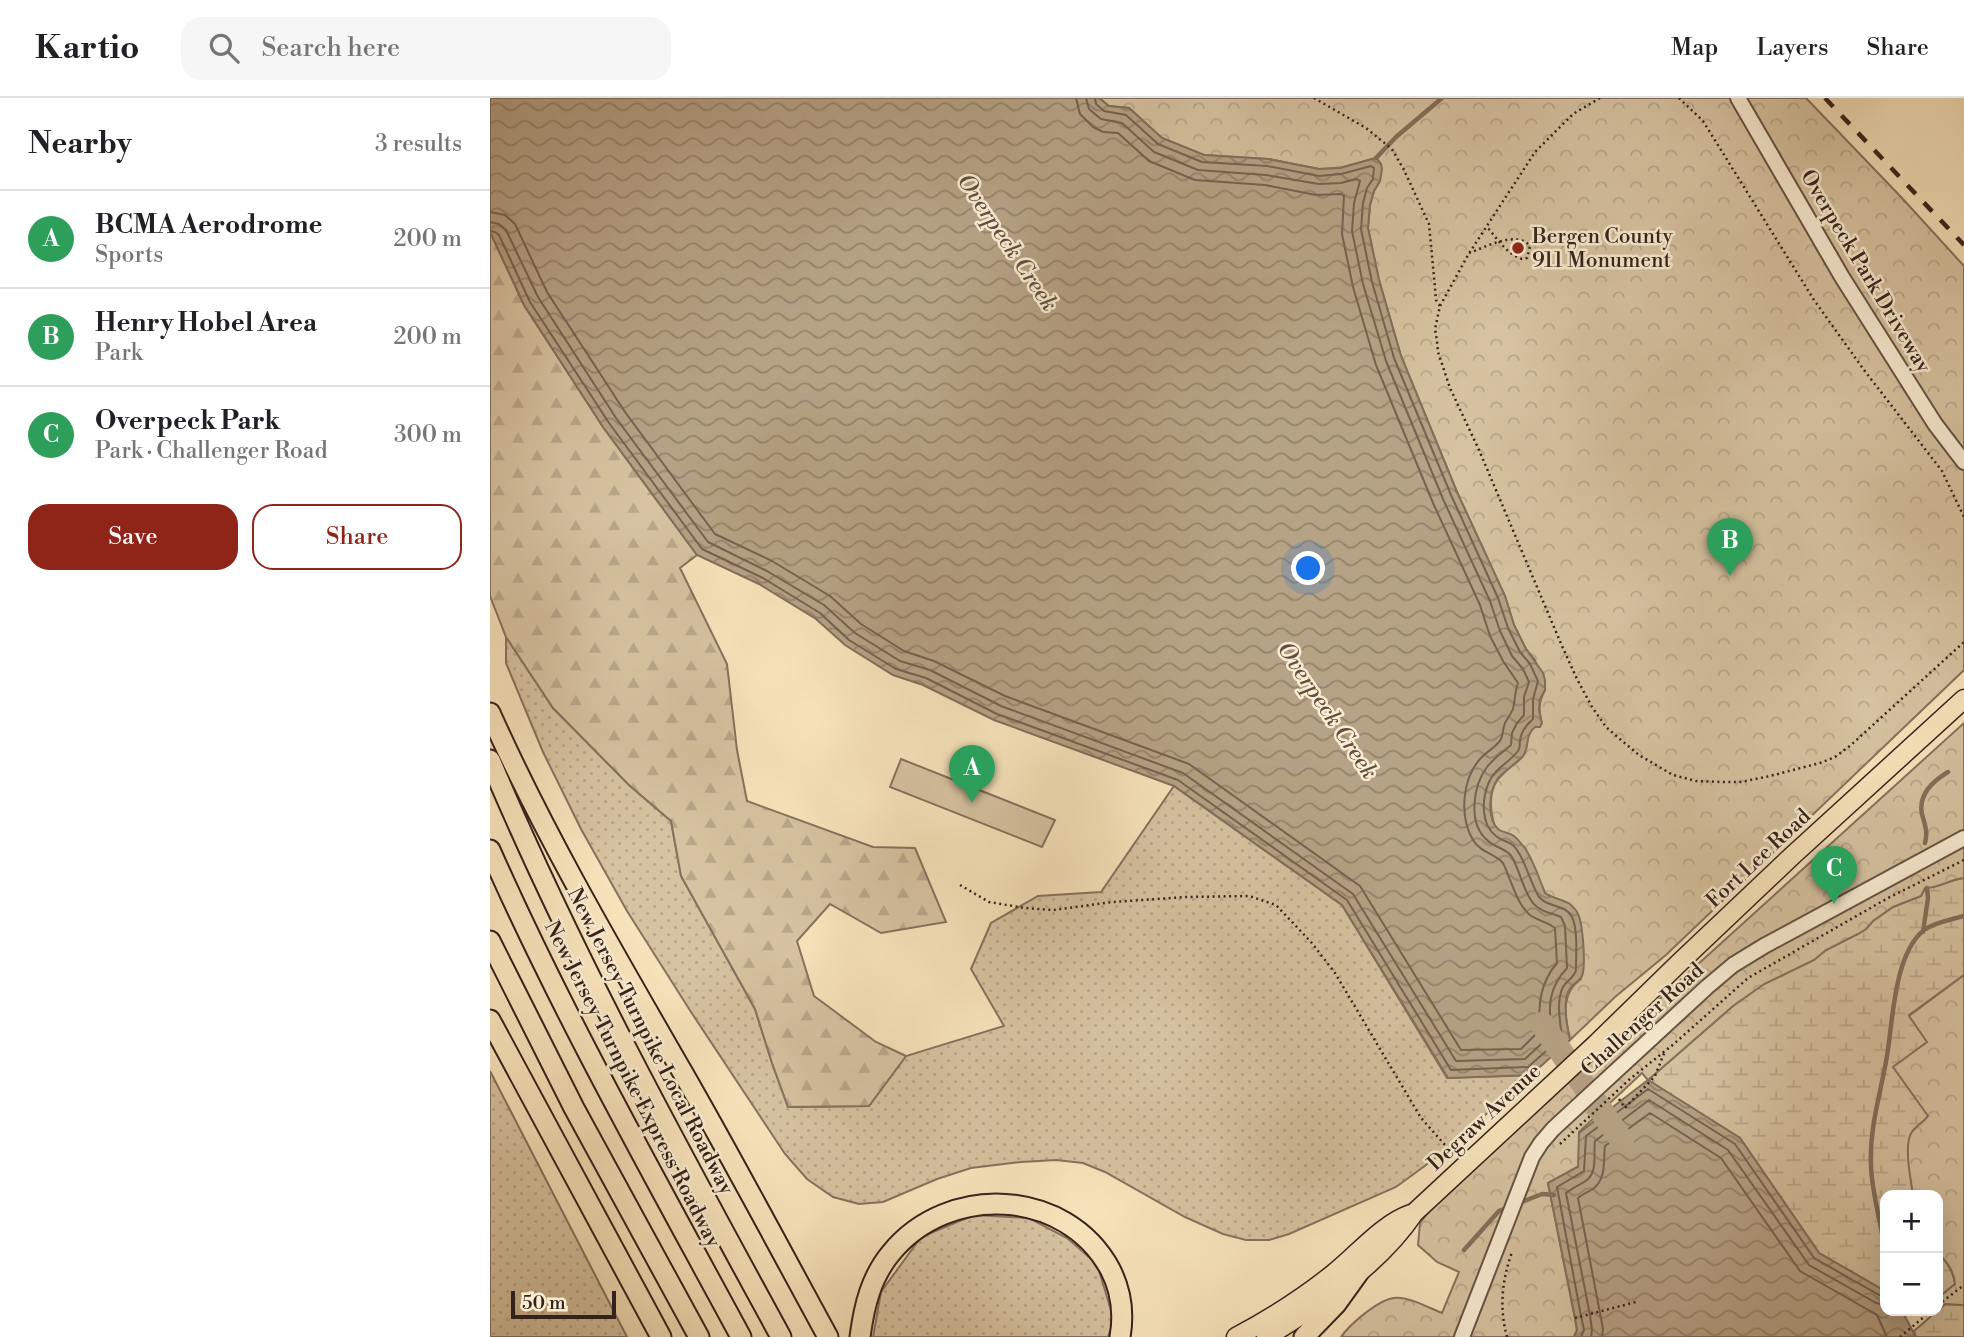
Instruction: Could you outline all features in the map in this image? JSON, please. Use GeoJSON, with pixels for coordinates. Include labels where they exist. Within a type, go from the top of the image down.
{"type":"FeatureCollection","features":[{"type":"Feature","properties":{"kind":"highway"},"geometry":{"type":"LineString","coordinates":[[490,713],[513,765],[570,875],[737,1168],[828,1337]]}},
{"type":"Feature","properties":{"kind":"highway","name":"New Jersey Turnpike Local Roadway"},"geometry":{"type":"LineString","coordinates":[[490,760],[594,988],[781,1337]]}},
{"type":"Feature","properties":{"kind":"highway","name":"New Jersey Turnpike Express Roadway"},"geometry":{"type":"LineString","coordinates":[[490,850],[577,1031],[741,1337]]}},
{"type":"Feature","properties":{"kind":"highway"},"geometry":{"type":"LineString","coordinates":[[490,941],[559,1080],[699,1337]]}},
{"type":"Feature","properties":{"kind":"highway"},"geometry":{"type":"LineString","coordinates":[[490,1020],[661,1337]]}},
{"type":"Feature","properties":{"kind":"highway"},"geometry":{"type":"LineString","coordinates":[[860,1337],[870,1288],[883,1264],[901,1242],[939,1216],[986,1203],[1036,1209],[1067,1224],[1093,1245],[1104,1258],[1118,1287],[1122,1316],[1120,1337]]}},
{"type":"Feature","properties":{"kind":"highway"},"geometry":{"type":"LineString","coordinates":[[1304,1337],[1336,1304],[1359,1272]]}},
{"type":"Feature","properties":{"kind":"main road","name":"Fort Lee Road"},"geometry":{"type":"LineString","coordinates":[[1586,1054],[1783,865],[1964,699]]}},
{"type":"Feature","properties":{"kind":"main road","name":"Degraw Avenue"},"geometry":{"type":"LineString","coordinates":[[1266,1337],[1310,1309],[1359,1272],[1395,1238],[1414,1213],[1586,1054]]}},
{"type":"Feature","properties":{"kind":"main road","name":"Degraw Avenue"},"geometry":{"type":"LineString","coordinates":[[1236,1337],[1292,1304],[1386,1228],[1414,1213]]}},
{"type":"Feature","properties":{"kind":"street","name":"Overpeck Park Driveway"},"geometry":{"type":"LineString","coordinates":[[1738,98],[1842,277],[1935,424],[1964,462]]}},
{"type":"Feature","properties":{"kind":"street","name":"Challenger Road"},"geometry":{"type":"LineString","coordinates":[[1462,1337],[1535,1150],[1553,1129],[1733,965],[1964,838]]}},
{"type":"Feature","properties":{"kind":"path"},"geometry":{"type":"LineString","coordinates":[[1314,98],[1346,115],[1392,149],[1429,224],[1434,288],[1440,306]]}},
{"type":"Feature","properties":{"kind":"path"},"geometry":{"type":"LineString","coordinates":[[1600,98],[1573,114],[1546,139],[1521,171],[1469,253],[1440,306],[1435,329],[1450,388],[1485,463],[1562,646],[1592,707],[1606,727],[1639,755],[1673,775],[1696,781],[1741,782],[1835,757],[1964,642]]}},
{"type":"Feature","properties":{"kind":"path"},"geometry":{"type":"LineString","coordinates":[[1679,98],[1703,121],[1814,300],[1942,471],[1964,517]]}},
{"type":"Feature","properties":{"kind":"path"},"geometry":{"type":"LineString","coordinates":[[1469,253],[1500,243],[1516,239],[1524,240],[1530,246],[1527,258],[1519,258],[1500,243],[1487,226]]}},
{"type":"Feature","properties":{"kind":"path"},"geometry":{"type":"LineString","coordinates":[[1556,1148],[1630,1079],[1748,978],[1888,898],[1964,860]]}},
{"type":"Feature","properties":{"kind":"path"},"geometry":{"type":"LineString","coordinates":[[960,885],[989,902],[1053,910],[1154,899],[1249,895],[1276,905],[1324,958],[1348,992],[1422,1118],[1465,1166]]}},
{"type":"Feature","properties":{"kind":"path"},"geometry":{"type":"LineString","coordinates":[[1619,1099],[1625,1108],[1636,1097],[1656,1076],[1665,1051]]}},
{"type":"Feature","properties":{"kind":"path"},"geometry":{"type":"LineString","coordinates":[[1507,1337],[1501,1309],[1511,1254]]}},
{"type":"Feature","properties":{"kind":"path"},"geometry":{"type":"LineString","coordinates":[[1943,1302],[1964,1285]]}},
{"type":"Feature","properties":{"kind":"path"},"geometry":{"type":"LineString","coordinates":[[1575,1318],[1636,1303]]}},
{"type":"Feature","properties":{"kind":"path"},"geometry":{"type":"LineString","coordinates":[[1900,1337],[1925,1316]]}},
{"type":"Feature","properties":{"kind":"green space"},"geometry":{"type":"Polygon","coordinates":[[[1099,98],[1806,98],[1964,266],[1964,670],[1666,955],[1615,997],[1570,1040],[1567,999],[1574,985],[1581,979],[1582,939],[1579,919],[1570,905],[1545,893],[1525,848],[1495,827],[1491,807],[1497,780],[1524,754],[1529,733],[1541,719],[1540,704],[1545,690],[1535,660],[1514,625],[1505,596],[1457,492],[1401,356],[1379,280],[1368,228],[1370,205],[1380,181],[1381,164],[1376,158],[1340,168],[1319,169],[1268,159],[1204,155],[1162,138],[1129,108],[1109,106],[1099,98]]]}},
{"type":"Feature","properties":{"kind":"green space"},"geometry":{"type":"Polygon","coordinates":[[[490,232],[524,305],[603,427],[697,555],[680,568],[727,664],[737,750],[747,801],[873,847],[915,848],[946,922],[881,933],[830,904],[797,941],[814,996],[876,1042],[906,1056],[869,1106],[788,1107],[755,1009],[681,876],[671,821],[629,785],[553,708],[506,637],[490,596],[490,232]]]}},
{"type":"Feature","properties":{"kind":"green space"},"geometry":{"type":"Polygon","coordinates":[[[506,637],[553,708],[629,785],[671,821],[681,876],[755,1009],[788,1107],[869,1106],[906,1056],[1004,1026],[971,969],[991,923],[1038,896],[1101,892],[1174,786],[1342,905],[1447,1078],[1531,1075],[1437,1157],[1396,1187],[1289,1234],[1269,1240],[1246,1240],[1223,1234],[1185,1217],[1105,1172],[1083,1163],[1056,1160],[971,1168],[883,1202],[859,1204],[833,1197],[807,1179],[785,1154],[627,911],[581,829],[543,752],[506,663],[506,637]]]}},
{"type":"Feature","properties":{"kind":"green space"},"geometry":{"type":"Polygon","coordinates":[[[1964,723],[1964,878],[1925,888],[1921,896],[1893,907],[1858,934],[1826,950],[1814,960],[1764,984],[1733,1006],[1648,1080],[1642,1073],[1579,1132],[1579,1166],[1548,1183],[1575,1318],[1577,1330],[1574,1337],[1341,1337],[1365,1313],[1394,1298],[1412,1301],[1442,1313],[1459,1272],[1437,1262],[1418,1245],[1420,1223],[1439,1199],[1964,723]]]}},
{"type":"Feature","properties":{"kind":"green space"},"geometry":{"type":"Polygon","coordinates":[[[901,759],[1055,820],[1042,847],[890,787],[901,759]]]}},
{"type":"Feature","properties":{"kind":"green space"},"geometry":{"type":"Polygon","coordinates":[[[1964,878],[1964,975],[1909,1015],[1928,1042],[1928,1116],[1910,1138],[1913,1190],[1880,1190],[1880,1288],[1819,1253],[1740,1138],[1648,1080],[1733,1006],[1764,984],[1814,960],[1826,950],[1858,934],[1893,907],[1921,896],[1925,888],[1964,878]]]}},
{"type":"Feature","properties":{"kind":"green space"},"geometry":{"type":"Polygon","coordinates":[[[1964,975],[1964,1305],[1943,1306],[1943,1294],[1955,1284],[1950,1267],[1943,1259],[1943,1190],[1912,1190],[1909,1138],[1928,1116],[1893,1067],[1927,1042],[1909,1016],[1964,975]]]}},
{"type":"Feature","properties":{"kind":"green space"},"geometry":{"type":"Polygon","coordinates":[[[490,1071],[627,1337],[490,1337],[490,1071]]]}},
{"type":"Feature","properties":{"kind":"green space"},"geometry":{"type":"Polygon","coordinates":[[[974,1215],[1029,1218],[1067,1238],[1097,1264],[1114,1320],[1108,1337],[873,1337],[881,1292],[921,1237],[974,1215]]]}},
{"type":"Feature","properties":{"kind":"green space"},"geometry":{"type":"Polygon","coordinates":[[[1943,1259],[1953,1275],[1955,1284],[1943,1294],[1943,1259]]]}},
{"type":"Feature","properties":{"kind":"green space"},"geometry":{"type":"Polygon","coordinates":[[[1964,1305],[1964,1337],[1916,1337],[1914,1331],[1931,1316],[1943,1316],[1943,1306],[1964,1305]]]}},
{"type":"Feature","properties":{"kind":"water"},"geometry":{"type":"Polygon","coordinates":[[[490,98],[1099,98],[1109,106],[1129,108],[1162,138],[1204,155],[1268,159],[1319,169],[1340,168],[1376,158],[1382,169],[1370,205],[1368,228],[1379,280],[1401,356],[1457,492],[1505,596],[1514,625],[1545,680],[1539,710],[1542,723],[1529,734],[1523,756],[1498,778],[1491,797],[1491,812],[1499,830],[1514,836],[1525,848],[1545,893],[1570,904],[1577,911],[1584,963],[1582,976],[1569,989],[1566,1003],[1570,1040],[1531,1075],[1448,1078],[1342,905],[1174,786],[994,720],[923,685],[893,675],[845,645],[816,619],[759,584],[697,555],[603,427],[524,305],[490,232],[490,98]]]}},
{"type":"Feature","properties":{"kind":"water"},"geometry":{"type":"Polygon","coordinates":[[[1648,1080],[1740,1138],[1819,1253],[1880,1288],[1880,1316],[1905,1316],[1916,1337],[1574,1337],[1577,1330],[1575,1318],[1548,1183],[1578,1167],[1579,1133],[1648,1080]]]}},
{"type":"Feature","properties":{"kind":"waterway"},"geometry":{"type":"LineString","coordinates":[[1376,158],[1442,98]]}},
{"type":"Feature","properties":{"kind":"waterway"},"geometry":{"type":"LineString","coordinates":[[1925,843],[1922,801],[1932,784],[1948,772]]}},
{"type":"Feature","properties":{"kind":"waterway"},"geometry":{"type":"LineString","coordinates":[[1923,932],[1927,888]]}},
{"type":"Feature","properties":{"kind":"waterway"},"geometry":{"type":"LineString","coordinates":[[1880,1224],[1873,1187],[1871,1152],[1896,988],[1906,955],[1924,930],[1964,916]]}},
{"type":"Feature","properties":{"kind":"waterway","name":"Overpeck Creek"},"geometry":{"type":"LineString","coordinates":[[1542,1024],[1622,1141]]}},
{"type":"Feature","properties":{"kind":"waterway"},"geometry":{"type":"LineString","coordinates":[[1519,1203],[1542,1194],[1554,1195]]}},
{"type":"Feature","properties":{"kind":"waterway"},"geometry":{"type":"LineString","coordinates":[[1464,1250],[1499,1211],[1508,1208]]}},
{"type":"Feature","properties":{"kind":"railway"},"geometry":{"type":"LineString","coordinates":[[1825,98],[1964,245]]}},
{"type":"Feature","properties":{"kind":"place","name":"Bergen County 911 Monument"},"geometry":{"type":"Point","coordinates":[1518,248]}},
{"type":"Feature","properties":{"kind":"place","name":"Henry Hobel Area"},"geometry":{"type":"Point","coordinates":[1730,576]}},
{"type":"Feature","properties":{"kind":"place","name":"BCMA Aerodrome"},"geometry":{"type":"Point","coordinates":[972,803]}},
{"type":"Feature","properties":{"kind":"place","name":"Overpeck Park"},"geometry":{"type":"Point","coordinates":[1834,904]}}]}
